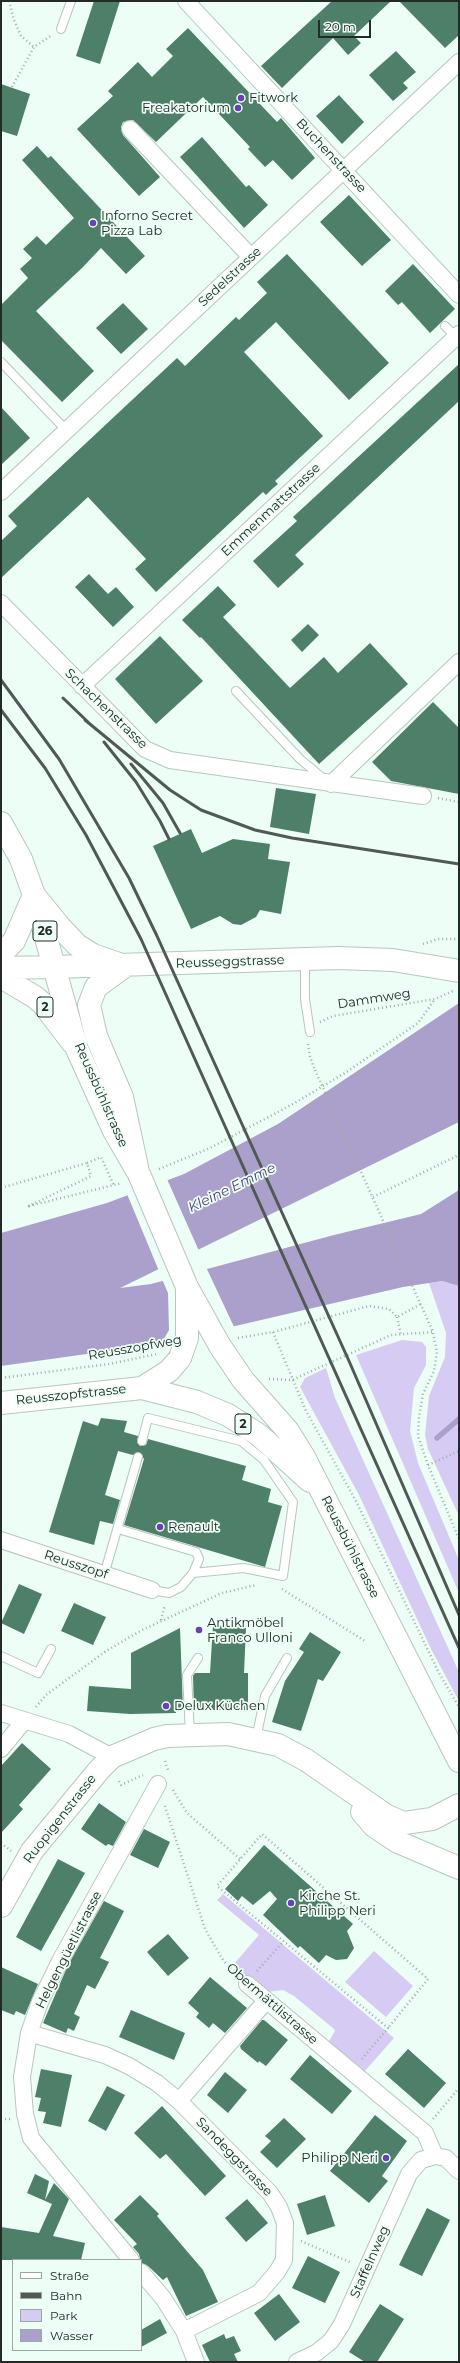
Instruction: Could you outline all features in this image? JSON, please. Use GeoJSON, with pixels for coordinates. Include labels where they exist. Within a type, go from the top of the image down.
{"type":"FeatureCollection","features":[{"type":"Feature","properties":{"kind":"main road","name":"26"},"geometry":{"type":"LineString","coordinates":[[1,823],[21,859],[34,895],[54,967]]}},
{"type":"Feature","properties":{"kind":"main road"},"geometry":{"type":"LineString","coordinates":[[1,954],[14,941],[34,895],[77,945],[93,955],[125,966]]}},
{"type":"Feature","properties":{"kind":"main road","name":"Reusseggstrasse"},"geometry":{"type":"LineString","coordinates":[[1,968],[125,966],[338,958],[393,960],[459,971]]}},
{"type":"Feature","properties":{"kind":"main road"},"geometry":{"type":"LineString","coordinates":[[125,966],[96,987],[89,1005],[96,1036],[122,1097],[140,1175]]}},
{"type":"Feature","properties":{"kind":"main road","name":"Reussbühlstrasse"},"geometry":{"type":"LineString","coordinates":[[54,967],[68,1011],[77,1049],[114,1131],[140,1175]]}},
{"type":"Feature","properties":{"kind":"main road","name":"2"},"geometry":{"type":"LineString","coordinates":[[1,977],[35,997],[43,1004],[77,1049]]}},
{"type":"Feature","properties":{"kind":"main road","name":"2"},"geometry":{"type":"LineString","coordinates":[[140,1175],[187,1287],[227,1343]]}},
{"type":"Feature","properties":{"kind":"main road"},"geometry":{"type":"LineString","coordinates":[[172,1356],[187,1338],[187,1287]]}},
{"type":"Feature","properties":{"kind":"main road","name":"Reussbühlstrasse"},"geometry":{"type":"LineString","coordinates":[[227,1343],[244,1380],[295,1440],[459,1761]]}},
{"type":"Feature","properties":{"kind":"main road","name":"Reusszopfstrasse"},"geometry":{"type":"LineString","coordinates":[[142,1388],[169,1371],[172,1356]]}},
{"type":"Feature","properties":{"kind":"main road","name":"Reusszopfstrasse"},"geometry":{"type":"LineString","coordinates":[[1,1403],[142,1388],[213,1407],[246,1426],[272,1444],[323,1495]]}},
{"type":"Feature","properties":{"kind":"main road"},"geometry":{"type":"LineString","coordinates":[[112,1757],[154,1739],[190,1735],[228,1734],[290,1750],[387,1816],[404,1823],[432,1819],[459,1805]]}},
{"type":"Feature","properties":{"kind":"main road","name":"Ruopigenstrasse"},"geometry":{"type":"LineString","coordinates":[[1,1906],[32,1851],[83,1788],[112,1757]]}},
{"type":"Feature","properties":{"kind":"main road"},"geometry":{"type":"LineString","coordinates":[[337,1782],[374,1826],[398,1842],[459,1868]]}},
{"type":"Feature","properties":{"kind":"street","name":"Buchenstrasse"},"geometry":{"type":"LineString","coordinates":[[186,1],[459,295]]}},
{"type":"Feature","properties":{"kind":"street","name":"Sedelstrasse"},"geometry":{"type":"LineString","coordinates":[[1,492],[459,62]]}},
{"type":"Feature","properties":{"kind":"street"},"geometry":{"type":"LineString","coordinates":[[130,129],[251,256]]}},
{"type":"Feature","properties":{"kind":"street","name":"Emmenmattstrasse"},"geometry":{"type":"LineString","coordinates":[[82,686],[453,332]]}},
{"type":"Feature","properties":{"kind":"street","name":"Schachenstrasse"},"geometry":{"type":"LineString","coordinates":[[1,603],[146,750],[170,760],[423,796]]}},
{"type":"Feature","properties":{"kind":"street"},"geometry":{"type":"LineString","coordinates":[[331,784],[459,662]]}},
{"type":"Feature","properties":{"kind":"street","name":"Reusszopf"},"geometry":{"type":"LineString","coordinates":[[1,1540],[152,1590]]}},
{"type":"Feature","properties":{"kind":"street"},"geometry":{"type":"LineString","coordinates":[[1,1713],[69,1734],[112,1757]]}},
{"type":"Feature","properties":{"kind":"street"},"geometry":{"type":"LineString","coordinates":[[1,1749],[24,1721]]}},
{"type":"Feature","properties":{"kind":"street","name":"Helgengüetlistrasse"},"geometry":{"type":"LineString","coordinates":[[130,2259],[31,2138],[25,2114],[22,2077],[29,2033],[40,2002],[60,1961],[166,1780]]}},
{"type":"Feature","properties":{"kind":"street","name":"Obermättlistrasse"},"geometry":{"type":"LineString","coordinates":[[247,1984],[425,2133],[435,2156]]}},
{"type":"Feature","properties":{"kind":"street"},"geometry":{"type":"LineString","coordinates":[[179,2101],[266,2001]]}},
{"type":"Feature","properties":{"kind":"street","name":"Sandeggstrasse"},"geometry":{"type":"LineString","coordinates":[[29,2033],[105,2055],[130,2066],[156,2082],[179,2101],[270,2193],[279,2207],[284,2223],[284,2260],[277,2272],[258,2293],[184,2331]]}},
{"type":"Feature","properties":{"kind":"street"},"geometry":{"type":"LineString","coordinates":[[435,2156],[446,2158],[459,2171]]}},
{"type":"Feature","properties":{"kind":"street","name":"Staffelnweg"},"geometry":{"type":"LineString","coordinates":[[297,2362],[316,2353],[331,2341],[342,2324],[409,2174],[421,2160],[435,2156]]}},
{"type":"Feature","properties":{"kind":"street"},"geometry":{"type":"LineString","coordinates":[[142,2273],[163,2298],[184,2331],[196,2362]]}},
{"type":"Feature","properties":{"kind":"lane"},"geometry":{"type":"LineString","coordinates":[[61,29],[71,1]]}},
{"type":"Feature","properties":{"kind":"lane"},"geometry":{"type":"LineString","coordinates":[[1,362],[66,430]]}},
{"type":"Feature","properties":{"kind":"lane"},"geometry":{"type":"LineString","coordinates":[[236,691],[300,759],[331,784]]}},
{"type":"Feature","properties":{"kind":"lane"},"geometry":{"type":"LineString","coordinates":[[305,959],[305,999],[310,1032]]}},
{"type":"Feature","properties":{"kind":"lane"},"geometry":{"type":"LineString","coordinates":[[142,1441],[148,1418],[241,1441],[264,1460],[293,1502],[282,1576],[244,1568],[194,1573]]}},
{"type":"Feature","properties":{"kind":"lane"},"geometry":{"type":"LineString","coordinates":[[104,1575],[138,1457]]}},
{"type":"Feature","properties":{"kind":"lane"},"geometry":{"type":"LineString","coordinates":[[118,1529],[196,1552],[199,1559],[194,1573],[181,1587],[168,1593],[152,1590]]}},
{"type":"Feature","properties":{"kind":"lane"},"geometry":{"type":"LineString","coordinates":[[1,1656],[38,1673],[51,1650]]}},
{"type":"Feature","properties":{"kind":"lane"},"geometry":{"type":"LineString","coordinates":[[190,1735],[187,1675],[198,1658]]}},
{"type":"Feature","properties":{"kind":"lane"},"geometry":{"type":"LineString","coordinates":[[256,1740],[265,1696],[287,1658]]}},
{"type":"Feature","properties":{"kind":"path"},"geometry":{"type":"LineString","coordinates":[[9,1],[14,20],[22,36],[34,47]]}},
{"type":"Feature","properties":{"kind":"path"},"geometry":{"type":"LineString","coordinates":[[12,88],[34,47],[61,29]]}},
{"type":"Feature","properties":{"kind":"path"},"geometry":{"type":"LineString","coordinates":[[421,949],[423,944],[438,939],[459,939]]}},
{"type":"Feature","properties":{"kind":"path","name":"Dammweg"},"geometry":{"type":"LineString","coordinates":[[310,1032],[318,1023],[333,1016],[435,999],[459,988]]}},
{"type":"Feature","properties":{"kind":"path"},"geometry":{"type":"LineString","coordinates":[[87,1164],[91,1176],[29,1206],[114,1186],[210,1148],[293,1104],[345,1074],[418,1023],[435,999]]}},
{"type":"Feature","properties":{"kind":"path"},"geometry":{"type":"LineString","coordinates":[[310,1032],[308,1045],[315,1070],[433,1332],[437,1352],[434,1371],[423,1394],[418,1417],[418,1436],[428,1465],[459,1539]]}},
{"type":"Feature","properties":{"kind":"path"},"geometry":{"type":"LineString","coordinates":[[373,1197],[459,1155]]}},
{"type":"Feature","properties":{"kind":"path"},"geometry":{"type":"LineString","coordinates":[[1,1188],[87,1164],[101,1157],[114,1186]]}},
{"type":"Feature","properties":{"kind":"path"},"geometry":{"type":"LineString","coordinates":[[397,1317],[421,1304]]}},
{"type":"Feature","properties":{"kind":"path"},"geometry":{"type":"LineString","coordinates":[[227,1343],[369,1306],[388,1309],[397,1317],[401,1334]]}},
{"type":"Feature","properties":{"kind":"path"},"geometry":{"type":"LineString","coordinates":[[273,1332],[292,1380],[306,1410],[356,1501],[439,1673],[459,1707]]}},
{"type":"Feature","properties":{"kind":"path"},"geometry":{"type":"LineString","coordinates":[[269,1379],[292,1380],[360,1347],[391,1335],[433,1332]]}},
{"type":"Feature","properties":{"kind":"path","name":"Reusszopfweg"},"geometry":{"type":"LineString","coordinates":[[1,1378],[172,1356]]}},
{"type":"Feature","properties":{"kind":"path"},"geometry":{"type":"LineString","coordinates":[[428,1465],[459,1451]]}},
{"type":"Feature","properties":{"kind":"path"},"geometry":{"type":"LineString","coordinates":[[24,1721],[46,1695],[106,1651],[142,1630],[222,1593],[250,1585],[258,1585]]}},
{"type":"Feature","properties":{"kind":"path"},"geometry":{"type":"LineString","coordinates":[[281,1589],[365,1641]]}},
{"type":"Feature","properties":{"kind":"path"},"geometry":{"type":"LineString","coordinates":[[165,1761],[166,1780],[174,1795],[187,1813],[240,1859]]}},
{"type":"Feature","properties":{"kind":"path","name":"Obermättlistrasse"},"geometry":{"type":"LineString","coordinates":[[166,1780],[204,1930],[222,1960],[247,1984]]}},
{"type":"Feature","properties":{"kind":"path"},"geometry":{"type":"LineString","coordinates":[[351,2072],[388,2028],[428,1979],[262,1834],[217,1886],[388,2028]]}},
{"type":"Feature","properties":{"kind":"path"},"geometry":{"type":"LineString","coordinates":[[247,1984],[283,1942]]}},
{"type":"Feature","properties":{"kind":"path"},"geometry":{"type":"LineString","coordinates":[[428,2125],[459,2088]]}},
{"type":"Feature","properties":{"kind":"path"},"geometry":{"type":"LineString","coordinates":[[284,2234],[342,2258]]}},
{"type":"Feature","properties":{"kind":"green space"},"geometry":{"type":"Polygon","coordinates":[[[442,1281],[459,1286],[459,1516],[428,1449],[425,1435],[429,1396],[445,1357],[446,1333],[429,1283],[442,1281]]]}},
{"type":"Feature","properties":{"kind":"green space"},"geometry":{"type":"Polygon","coordinates":[[[402,1340],[422,1342],[426,1347],[426,1365],[414,1388],[410,1431],[418,1463],[459,1560],[459,1593],[356,1355],[402,1340]]]}},
{"type":"Feature","properties":{"kind":"green space"},"geometry":{"type":"Polygon","coordinates":[[[326,1368],[335,1398],[459,1672],[459,1701],[432,1651],[359,1495],[300,1387],[305,1378],[326,1368]]]}},
{"type":"Feature","properties":{"kind":"green space"},"geometry":{"type":"Polygon","coordinates":[[[223,1894],[394,2038],[364,2072],[330,2045],[329,2041],[335,2031],[334,2029],[294,1996],[283,1990],[267,1992],[261,1990],[234,1964],[259,1935],[217,1900],[223,1894]]]}},
{"type":"Feature","properties":{"kind":"green space"},"geometry":{"type":"Polygon","coordinates":[[[374,1951],[413,1986],[386,2017],[345,1982],[374,1951]]]}},
{"type":"Feature","properties":{"kind":"water","name":"Kleine Emme"},"geometry":{"type":"Polygon","coordinates":[[[459,1003],[459,1122],[120,1288],[151,1284],[334,1235],[421,1214],[459,1190],[459,1286],[442,1281],[403,1287],[158,1344],[1,1366],[1,1233],[107,1203],[184,1174],[278,1124],[459,1003]]]}},
{"type":"Feature","properties":{"kind":"pier"},"geometry":{"type":"Polygon","coordinates":[[[167,1179],[199,1251],[159,1271],[127,1194],[167,1179]]]}},
{"type":"Feature","properties":{"kind":"pier"},"geometry":{"type":"Polygon","coordinates":[[[206,1267],[235,1329],[160,1346],[169,1330],[168,1293],[162,1279],[206,1267]]]}},
{"type":"Feature","properties":{"kind":"building"},"geometry":{"type":"Polygon","coordinates":[[[94,1],[120,1],[100,64],[76,56],[94,1]]]}},
{"type":"Feature","properties":{"kind":"building"},"geometry":{"type":"Polygon","coordinates":[[[332,1],[391,1],[354,36],[361,43],[348,55],[333,38],[282,88],[261,66],[332,1]]]}},
{"type":"Feature","properties":{"kind":"building"},"geometry":{"type":"Polygon","coordinates":[[[399,1],[459,1],[459,35],[445,48],[399,1]]]}},
{"type":"Feature","properties":{"kind":"building"},"geometry":{"type":"Polygon","coordinates":[[[188,28],[277,122],[281,118],[315,158],[292,180],[273,160],[265,167],[248,149],[250,147],[203,97],[156,142],[133,120],[123,122],[121,127],[123,135],[160,177],[139,196],[77,129],[113,96],[108,91],[138,62],[152,77],[173,56],[166,49],[188,28]]]}},
{"type":"Feature","properties":{"kind":"building"},"geometry":{"type":"Polygon","coordinates":[[[396,51],[416,72],[403,83],[408,88],[393,101],[369,75],[396,51]]]}},
{"type":"Feature","properties":{"kind":"building"},"geometry":{"type":"Polygon","coordinates":[[[1,84],[30,94],[17,136],[1,131],[1,84]]]}},
{"type":"Feature","properties":{"kind":"building"},"geometry":{"type":"Polygon","coordinates":[[[339,95],[364,122],[342,144],[316,116],[339,95]]]}},
{"type":"Feature","properties":{"kind":"building"},"geometry":{"type":"Polygon","coordinates":[[[202,137],[246,187],[249,185],[268,205],[244,228],[180,157],[202,137]]]}},
{"type":"Feature","properties":{"kind":"building"},"geometry":{"type":"Polygon","coordinates":[[[37,146],[48,158],[51,156],[145,256],[126,274],[101,248],[36,311],[94,371],[62,402],[1,340],[1,305],[28,278],[20,269],[32,258],[23,249],[37,236],[46,245],[74,218],[22,160],[37,146]]]}},
{"type":"Feature","properties":{"kind":"building"},"geometry":{"type":"Polygon","coordinates":[[[349,195],[391,240],[362,266],[320,222],[349,195]]]}},
{"type":"Feature","properties":{"kind":"building"},"geometry":{"type":"Polygon","coordinates":[[[287,254],[389,363],[349,400],[276,322],[244,352],[323,436],[275,481],[278,484],[266,495],[263,492],[156,592],[135,569],[146,559],[88,497],[1,578],[1,541],[17,526],[8,516],[177,358],[185,366],[236,317],[239,320],[267,293],[257,282],[287,254]]]}},
{"type":"Feature","properties":{"kind":"building"},"geometry":{"type":"Polygon","coordinates":[[[413,264],[455,309],[430,333],[402,302],[398,305],[385,291],[413,264]]]}},
{"type":"Feature","properties":{"kind":"building"},"geometry":{"type":"Polygon","coordinates":[[[123,303],[148,329],[121,354],[96,328],[123,303]]]}},
{"type":"Feature","properties":{"kind":"building"},"geometry":{"type":"Polygon","coordinates":[[[459,364],[459,401],[295,555],[304,564],[278,588],[253,561],[297,521],[293,517],[459,364]]]}},
{"type":"Feature","properties":{"kind":"building"},"geometry":{"type":"Polygon","coordinates":[[[1,407],[30,438],[1,465],[1,407]]]}},
{"type":"Feature","properties":{"kind":"building"},"geometry":{"type":"Polygon","coordinates":[[[89,574],[108,594],[116,587],[134,607],[113,627],[75,587],[89,574]]]}},
{"type":"Feature","properties":{"kind":"building"},"geometry":{"type":"Polygon","coordinates":[[[218,586],[236,605],[223,617],[290,688],[324,657],[338,673],[370,643],[408,684],[319,764],[201,637],[200,638],[182,620],[218,586]]]}},
{"type":"Feature","properties":{"kind":"building"},"geometry":{"type":"Polygon","coordinates":[[[308,624],[319,635],[302,652],[291,640],[308,624]]]}},
{"type":"Feature","properties":{"kind":"building"},"geometry":{"type":"Polygon","coordinates":[[[160,636],[203,681],[156,724],[115,679],[160,636]]]}},
{"type":"Feature","properties":{"kind":"building"},"geometry":{"type":"Polygon","coordinates":[[[433,702],[459,728],[459,794],[391,781],[372,762],[433,702]]]}},
{"type":"Feature","properties":{"kind":"building"},"geometry":{"type":"Polygon","coordinates":[[[276,788],[316,794],[309,834],[270,827],[276,788]]]}},
{"type":"Feature","properties":{"kind":"building"},"geometry":{"type":"Polygon","coordinates":[[[191,829],[202,853],[233,839],[270,844],[268,859],[290,862],[281,914],[260,910],[256,917],[241,925],[233,924],[220,916],[191,929],[153,846],[191,829]]]}},
{"type":"Feature","properties":{"kind":"building"},"geometry":{"type":"Polygon","coordinates":[[[101,1418],[127,1421],[124,1432],[138,1436],[137,1442],[140,1446],[146,1445],[148,1439],[246,1466],[242,1480],[271,1489],[268,1502],[282,1506],[265,1567],[124,1525],[144,1459],[139,1452],[133,1455],[118,1451],[105,1495],[120,1500],[113,1524],[100,1521],[94,1545],[49,1532],[83,1421],[98,1426],[101,1418]]]}},
{"type":"Feature","properties":{"kind":"building"},"geometry":{"type":"Polygon","coordinates":[[[19,1584],[42,1594],[24,1634],[1,1623],[19,1584]]]}},
{"type":"Feature","properties":{"kind":"building"},"geometry":{"type":"Polygon","coordinates":[[[74,1603],[106,1617],[93,1645],[61,1631],[74,1603]]]}},
{"type":"Feature","properties":{"kind":"building"},"geometry":{"type":"Polygon","coordinates":[[[213,1625],[246,1628],[244,1673],[248,1673],[248,1710],[194,1710],[193,1676],[195,1673],[210,1673],[213,1625]]]}},
{"type":"Feature","properties":{"kind":"building"},"geometry":{"type":"Polygon","coordinates":[[[180,1628],[183,1710],[176,1710],[176,1713],[130,1714],[87,1711],[89,1686],[131,1689],[131,1653],[180,1628]]]}},
{"type":"Feature","properties":{"kind":"building"},"geometry":{"type":"Polygon","coordinates":[[[310,1632],[341,1652],[323,1681],[318,1679],[301,1731],[272,1722],[285,1681],[304,1652],[299,1649],[310,1632]]]}},
{"type":"Feature","properties":{"kind":"building"},"geometry":{"type":"Polygon","coordinates":[[[22,1743],[51,1769],[19,1805],[23,1809],[1,1833],[1,1766],[22,1743]]]}},
{"type":"Feature","properties":{"kind":"building"},"geometry":{"type":"Polygon","coordinates":[[[99,1803],[126,1822],[113,1846],[108,1844],[106,1846],[81,1829],[99,1803]]]}},
{"type":"Feature","properties":{"kind":"building"},"geometry":{"type":"Polygon","coordinates":[[[144,1829],[170,1842],[158,1868],[130,1855],[144,1829]]]}},
{"type":"Feature","properties":{"kind":"building","name":"Kirche St. Philipp Neri"},"geometry":{"type":"Polygon","coordinates":[[[264,1845],[353,1924],[347,1931],[354,1948],[347,1959],[336,1960],[326,1955],[319,1963],[300,1946],[298,1948],[263,1915],[277,1899],[270,1891],[253,1905],[242,1896],[238,1901],[225,1889],[264,1845]]]}},
{"type":"Feature","properties":{"kind":"building"},"geometry":{"type":"Polygon","coordinates":[[[58,1859],[85,1873],[41,1951],[16,1937],[58,1859]]]}},
{"type":"Feature","properties":{"kind":"building"},"geometry":{"type":"Polygon","coordinates":[[[104,1901],[124,1911],[100,1958],[109,1962],[95,1989],[87,1985],[74,2014],[80,2017],[74,2031],[68,2028],[66,2033],[43,2023],[68,1965],[104,1901]]]}},
{"type":"Feature","properties":{"kind":"building"},"geometry":{"type":"Polygon","coordinates":[[[168,1934],[189,1958],[168,1976],[147,1952],[168,1934]]]}},
{"type":"Feature","properties":{"kind":"building"},"geometry":{"type":"Polygon","coordinates":[[[1,1967],[38,1984],[25,2015],[16,2011],[14,2015],[1,2010],[1,1967]]]}},
{"type":"Feature","properties":{"kind":"building"},"geometry":{"type":"Polygon","coordinates":[[[210,1977],[247,2008],[225,2033],[213,2023],[209,2028],[196,2017],[199,2013],[188,2003],[210,1977]]]}},
{"type":"Feature","properties":{"kind":"building"},"geometry":{"type":"Polygon","coordinates":[[[131,2010],[185,2033],[174,2060],[119,2037],[131,2010]]]}},
{"type":"Feature","properties":{"kind":"building"},"geometry":{"type":"Polygon","coordinates":[[[262,2020],[264,2020],[288,2040],[266,2066],[259,2061],[258,2063],[241,2049],[240,2046],[262,2020]]]}},
{"type":"Feature","properties":{"kind":"building"},"geometry":{"type":"Polygon","coordinates":[[[408,2049],[446,2083],[424,2108],[385,2074],[408,2049]]]}},
{"type":"Feature","properties":{"kind":"building"},"geometry":{"type":"Polygon","coordinates":[[[310,2055],[352,2091],[332,2114],[290,2079],[310,2055]]]}},
{"type":"Feature","properties":{"kind":"building"},"geometry":{"type":"Polygon","coordinates":[[[41,2069],[72,2075],[61,2127],[43,2123],[46,2112],[38,2111],[41,2098],[35,2097],[41,2069]]]}},
{"type":"Feature","properties":{"kind":"building"},"geometry":{"type":"Polygon","coordinates":[[[225,2072],[247,2090],[228,2113],[207,2095],[225,2072]]]}},
{"type":"Feature","properties":{"kind":"building"},"geometry":{"type":"Polygon","coordinates":[[[107,2086],[125,2095],[106,2131],[88,2121],[107,2086]]]}},
{"type":"Feature","properties":{"kind":"building"},"geometry":{"type":"Polygon","coordinates":[[[162,2106],[226,2176],[205,2196],[166,2154],[160,2159],[134,2133],[162,2106]]]}},
{"type":"Feature","properties":{"kind":"building"},"geometry":{"type":"Polygon","coordinates":[[[375,2115],[407,2141],[382,2176],[388,2181],[369,2203],[330,2171],[375,2115]]]}},
{"type":"Feature","properties":{"kind":"building"},"geometry":{"type":"Polygon","coordinates":[[[284,2118],[306,2139],[277,2168],[260,2152],[271,2141],[265,2136],[284,2118]]]}},
{"type":"Feature","properties":{"kind":"building"},"geometry":{"type":"Polygon","coordinates":[[[35,2174],[49,2181],[45,2200],[54,2183],[69,2199],[53,2236],[85,2243],[81,2259],[1,2260],[1,2227],[39,2233],[52,2204],[27,2193],[35,2174]]]}},
{"type":"Feature","properties":{"kind":"building"},"geometry":{"type":"Polygon","coordinates":[[[140,2195],[159,2214],[157,2216],[203,2270],[218,2302],[186,2316],[167,2277],[163,2280],[148,2266],[142,2263],[142,2259],[140,2259],[139,2254],[133,2247],[137,2244],[114,2220],[140,2195]]]}},
{"type":"Feature","properties":{"kind":"building"},"geometry":{"type":"Polygon","coordinates":[[[325,2195],[335,2226],[307,2235],[297,2204],[325,2195]]]}},
{"type":"Feature","properties":{"kind":"building"},"geometry":{"type":"Polygon","coordinates":[[[247,2199],[268,2223],[246,2242],[225,2218],[247,2199]]]}},
{"type":"Feature","properties":{"kind":"building"},"geometry":{"type":"Polygon","coordinates":[[[427,2208],[450,2220],[422,2276],[399,2265],[427,2208]]]}},
{"type":"Feature","properties":{"kind":"building"},"geometry":{"type":"Polygon","coordinates":[[[308,2256],[340,2272],[325,2303],[292,2288],[308,2256]]]}},
{"type":"Feature","properties":{"kind":"building"},"geometry":{"type":"Polygon","coordinates":[[[279,2294],[300,2322],[275,2341],[254,2313],[279,2294]]]}},
{"type":"Feature","properties":{"kind":"building"},"geometry":{"type":"Polygon","coordinates":[[[380,2304],[404,2319],[377,2362],[365,2362],[349,2352],[380,2304]]]}},
{"type":"Feature","properties":{"kind":"building"},"geometry":{"type":"Polygon","coordinates":[[[160,2319],[167,2333],[142,2346],[142,2329],[160,2319]]]}},
{"type":"Feature","properties":{"kind":"building"},"geometry":{"type":"Polygon","coordinates":[[[224,2334],[226,2339],[234,2336],[241,2351],[234,2354],[238,2362],[210,2362],[202,2345],[224,2334]]]}},
{"type":"Feature","properties":{"kind":"waterway"},"geometry":{"type":"LineString","coordinates":[[437,1438],[459,1419]]}},
{"type":"Feature","properties":{"kind":"railway"},"geometry":{"type":"LineString","coordinates":[[1,680],[59,759],[129,878],[157,936],[349,1361],[459,1615]]}},
{"type":"Feature","properties":{"kind":"railway"},"geometry":{"type":"LineString","coordinates":[[63,698],[89,723]]}},
{"type":"Feature","properties":{"kind":"railway"},"geometry":{"type":"LineString","coordinates":[[1,710],[45,768],[86,835],[141,939],[459,1648]]}},
{"type":"Feature","properties":{"kind":"railway"},"geometry":{"type":"LineString","coordinates":[[85,720],[170,790],[201,810],[255,830],[292,838],[459,864]]}},
{"type":"Feature","properties":{"kind":"railway"},"geometry":{"type":"LineString","coordinates":[[104,742],[136,782],[160,821],[169,839]]}},
{"type":"Feature","properties":{"kind":"railway"},"geometry":{"type":"LineString","coordinates":[[131,764],[163,803],[180,833]]}},
{"type":"Feature","properties":{"kind":"place","name":"Fitwork"},"geometry":{"type":"Point","coordinates":[241,98]}},
{"type":"Feature","properties":{"kind":"place","name":"Freakatorium"},"geometry":{"type":"Point","coordinates":[238,108]}},
{"type":"Feature","properties":{"kind":"place","name":"Inforno Secret Pizza Lab"},"geometry":{"type":"Point","coordinates":[93,223]}},
{"type":"Feature","properties":{"kind":"place","name":"Renault"},"geometry":{"type":"Point","coordinates":[160,1527]}},
{"type":"Feature","properties":{"kind":"place","name":"Antikmöbel Franco Ulloni"},"geometry":{"type":"Point","coordinates":[199,1630]}},
{"type":"Feature","properties":{"kind":"place","name":"Delux Küchen"},"geometry":{"type":"Point","coordinates":[166,1706]}},
{"type":"Feature","properties":{"kind":"place","name":"Kirche St. Philipp Neri"},"geometry":{"type":"Point","coordinates":[291,1903]}},
{"type":"Feature","properties":{"kind":"place","name":"Philipp Neri"},"geometry":{"type":"Point","coordinates":[386,2158]}}]}
